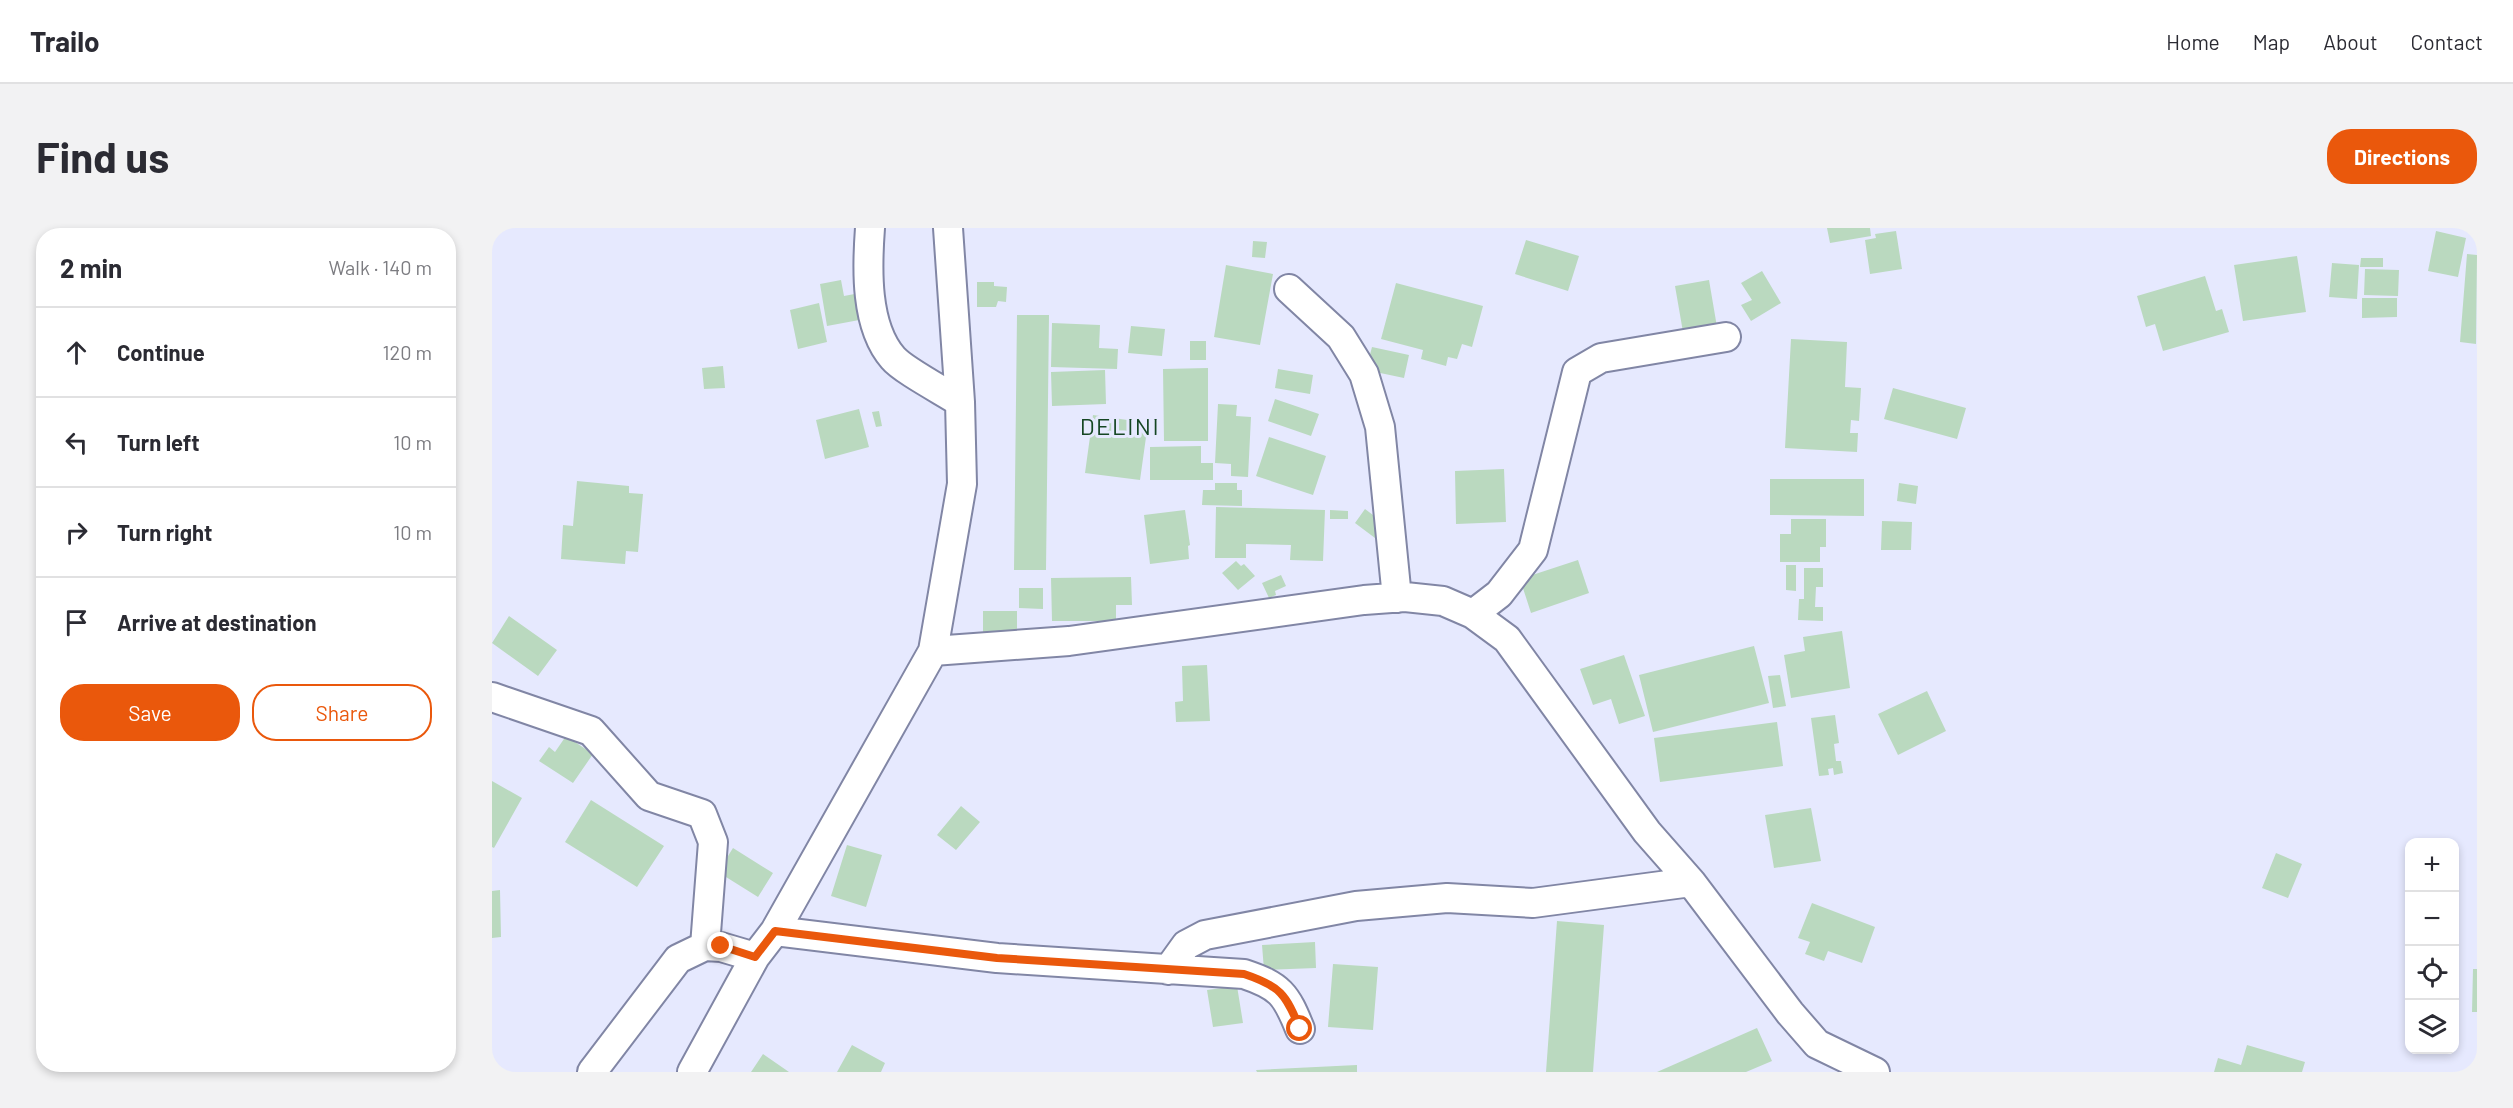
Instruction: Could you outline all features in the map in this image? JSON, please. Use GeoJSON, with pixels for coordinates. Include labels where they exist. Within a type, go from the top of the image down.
{"type":"FeatureCollection","features":[{"type":"Feature","properties":{"kind":"street"},"geometry":{"type":"LineString","coordinates":[[870,228],[866,275],[877,329],[893,359],[960,402]]}},
{"type":"Feature","properties":{"kind":"street"},"geometry":{"type":"LineString","coordinates":[[692,1072],[755,957],[775,931],[933,651],[962,484],[960,402],[948,228]]}},
{"type":"Feature","properties":{"kind":"street"},"geometry":{"type":"LineString","coordinates":[[1289,290],[1341,337],[1364,374],[1380,427],[1397,598]]}},
{"type":"Feature","properties":{"kind":"street"},"geometry":{"type":"LineString","coordinates":[[1473,614],[1499,594],[1533,550],[1577,372],[1601,358],[1726,337]]}},
{"type":"Feature","properties":{"kind":"street"},"geometry":{"type":"LineString","coordinates":[[933,651],[1069,641],[1364,600],[1397,598],[1443,601],[1473,614],[1507,639],[1647,832],[1691,882],[1790,1013],[1818,1044],[1875,1072]]}},
{"type":"Feature","properties":{"kind":"street"},"geometry":{"type":"LineString","coordinates":[[492,697],[591,731],[649,796],[702,814],[713,842],[705,946]]}},
{"type":"Feature","properties":{"kind":"street"},"geometry":{"type":"LineString","coordinates":[[1168,970],[1186,945],[1205,935],[1356,906],[1447,898],[1533,903],[1691,882]]}},
{"type":"Feature","properties":{"kind":"street"},"geometry":{"type":"LineString","coordinates":[[775,931],[997,958],[1244,974],[1269,983],[1288,1001],[1300,1029]]}},
{"type":"Feature","properties":{"kind":"street"},"geometry":{"type":"LineString","coordinates":[[592,1072],[678,959],[705,946],[721,946],[755,957]]}},
{"type":"Feature","properties":{"kind":"building"},"geometry":{"type":"Polygon","coordinates":[[[1827,228],[1870,228],[1871,236],[1830,243],[1827,228]]]}},
{"type":"Feature","properties":{"kind":"building"},"geometry":{"type":"Polygon","coordinates":[[[1896,231],[1902,269],[1870,274],[1865,240],[1876,238],[1875,234],[1896,231]]]}},
{"type":"Feature","properties":{"kind":"building"},"geometry":{"type":"Polygon","coordinates":[[[2436,231],[2466,238],[2458,277],[2428,271],[2436,231]]]}},
{"type":"Feature","properties":{"kind":"building"},"geometry":{"type":"Polygon","coordinates":[[[1526,240],[1579,256],[1568,291],[1515,274],[1526,240]]]}},
{"type":"Feature","properties":{"kind":"building"},"geometry":{"type":"Polygon","coordinates":[[[1253,241],[1267,242],[1265,258],[1252,257],[1253,241]]]}},
{"type":"Feature","properties":{"kind":"building"},"geometry":{"type":"Polygon","coordinates":[[[2467,254],[2477,255],[2476,344],[2460,342],[2467,254]]]}},
{"type":"Feature","properties":{"kind":"building"},"geometry":{"type":"Polygon","coordinates":[[[2297,256],[2306,312],[2243,321],[2234,265],[2297,256]]]}},
{"type":"Feature","properties":{"kind":"building"},"geometry":{"type":"Polygon","coordinates":[[[2361,258],[2383,258],[2383,267],[2360,267],[2361,258]]]}},
{"type":"Feature","properties":{"kind":"building"},"geometry":{"type":"Polygon","coordinates":[[[2332,263],[2359,265],[2357,299],[2329,297],[2332,263]]]}},
{"type":"Feature","properties":{"kind":"building"},"geometry":{"type":"Polygon","coordinates":[[[1226,265],[1273,274],[1260,345],[1214,337],[1226,265]]]}},
{"type":"Feature","properties":{"kind":"building"},"geometry":{"type":"Polygon","coordinates":[[[2365,269],[2399,270],[2398,296],[2364,295],[2365,269]]]}},
{"type":"Feature","properties":{"kind":"building"},"geometry":{"type":"Polygon","coordinates":[[[1762,271],[1781,303],[1751,321],[1741,305],[1752,300],[1741,283],[1762,271]]]}},
{"type":"Feature","properties":{"kind":"building"},"geometry":{"type":"Polygon","coordinates":[[[2205,276],[2216,311],[2222,309],[2229,332],[2163,351],[2155,324],[2146,327],[2137,296],[2205,276]]]}},
{"type":"Feature","properties":{"kind":"building"},"geometry":{"type":"Polygon","coordinates":[[[841,280],[844,296],[865,292],[870,318],[827,326],[820,284],[841,280]]]}},
{"type":"Feature","properties":{"kind":"building"},"geometry":{"type":"Polygon","coordinates":[[[1709,280],[1717,327],[1683,332],[1675,286],[1709,280]]]}},
{"type":"Feature","properties":{"kind":"building"},"geometry":{"type":"Polygon","coordinates":[[[977,282],[994,282],[994,286],[1007,287],[1006,302],[998,301],[996,307],[977,307],[977,282]]]}},
{"type":"Feature","properties":{"kind":"building"},"geometry":{"type":"Polygon","coordinates":[[[1396,283],[1483,306],[1472,347],[1462,344],[1457,359],[1448,357],[1446,366],[1421,359],[1423,350],[1381,339],[1396,283]]]}},
{"type":"Feature","properties":{"kind":"building"},"geometry":{"type":"Polygon","coordinates":[[[2362,298],[2397,298],[2397,317],[2362,318],[2362,298]]]}},
{"type":"Feature","properties":{"kind":"building"},"geometry":{"type":"Polygon","coordinates":[[[819,303],[827,342],[798,349],[790,310],[819,303]]]}},
{"type":"Feature","properties":{"kind":"building"},"geometry":{"type":"Polygon","coordinates":[[[1017,315],[1049,315],[1046,570],[1014,570],[1017,315]]]}},
{"type":"Feature","properties":{"kind":"building"},"geometry":{"type":"Polygon","coordinates":[[[1052,323],[1100,325],[1099,348],[1118,349],[1117,369],[1051,367],[1052,323]]]}},
{"type":"Feature","properties":{"kind":"building"},"geometry":{"type":"Polygon","coordinates":[[[1131,326],[1165,329],[1162,356],[1128,353],[1131,326]]]}},
{"type":"Feature","properties":{"kind":"building"},"geometry":{"type":"Polygon","coordinates":[[[1791,339],[1847,342],[1845,387],[1861,388],[1859,421],[1851,420],[1850,433],[1858,433],[1857,452],[1785,448],[1791,339]]]}},
{"type":"Feature","properties":{"kind":"building"},"geometry":{"type":"Polygon","coordinates":[[[1190,341],[1206,341],[1206,360],[1190,360],[1190,341]]]}},
{"type":"Feature","properties":{"kind":"building"},"geometry":{"type":"Polygon","coordinates":[[[1372,347],[1409,355],[1404,378],[1366,370],[1372,347]]]}},
{"type":"Feature","properties":{"kind":"building"},"geometry":{"type":"Polygon","coordinates":[[[723,366],[725,388],[704,389],[702,368],[723,366]]]}},
{"type":"Feature","properties":{"kind":"building"},"geometry":{"type":"Polygon","coordinates":[[[1208,368],[1208,441],[1164,441],[1163,369],[1208,368]]]}},
{"type":"Feature","properties":{"kind":"building"},"geometry":{"type":"Polygon","coordinates":[[[1278,369],[1313,375],[1310,394],[1275,388],[1278,369]]]}},
{"type":"Feature","properties":{"kind":"building"},"geometry":{"type":"Polygon","coordinates":[[[1105,370],[1106,404],[1052,406],[1051,372],[1105,370]]]}},
{"type":"Feature","properties":{"kind":"building"},"geometry":{"type":"Polygon","coordinates":[[[1893,388],[1966,408],[1957,439],[1884,419],[1893,388]]]}},
{"type":"Feature","properties":{"kind":"building"},"geometry":{"type":"Polygon","coordinates":[[[1275,399],[1319,414],[1311,436],[1268,421],[1275,399]]]}},
{"type":"Feature","properties":{"kind":"building"},"geometry":{"type":"Polygon","coordinates":[[[1218,404],[1237,405],[1236,416],[1251,417],[1248,477],[1231,476],[1231,464],[1215,463],[1218,404]]]}},
{"type":"Feature","properties":{"kind":"building"},"geometry":{"type":"Polygon","coordinates":[[[859,409],[869,447],[825,459],[816,420],[859,409]]]}},
{"type":"Feature","properties":{"kind":"building"},"geometry":{"type":"Polygon","coordinates":[[[879,411],[882,426],[876,427],[872,412],[879,411]]]}},
{"type":"Feature","properties":{"kind":"building"},"geometry":{"type":"Polygon","coordinates":[[[1093,415],[1148,423],[1140,480],[1085,473],[1093,415]]]}},
{"type":"Feature","properties":{"kind":"building"},"geometry":{"type":"Polygon","coordinates":[[[1269,437],[1326,456],[1313,495],[1256,476],[1269,437]]]}},
{"type":"Feature","properties":{"kind":"building"},"geometry":{"type":"Polygon","coordinates":[[[1201,446],[1201,463],[1213,463],[1213,480],[1150,480],[1150,447],[1201,446]]]}},
{"type":"Feature","properties":{"kind":"building"},"geometry":{"type":"Polygon","coordinates":[[[1504,469],[1506,522],[1456,524],[1455,471],[1504,469]]]}},
{"type":"Feature","properties":{"kind":"building"},"geometry":{"type":"Polygon","coordinates":[[[1770,479],[1864,479],[1864,516],[1770,515],[1770,479]]]}},
{"type":"Feature","properties":{"kind":"building"},"geometry":{"type":"Polygon","coordinates":[[[577,481],[629,486],[629,493],[643,494],[638,552],[626,551],[625,564],[561,559],[563,525],[573,526],[577,481]]]}},
{"type":"Feature","properties":{"kind":"building"},"geometry":{"type":"Polygon","coordinates":[[[1215,483],[1237,483],[1237,490],[1242,490],[1242,506],[1202,505],[1203,490],[1215,490],[1215,483]]]}},
{"type":"Feature","properties":{"kind":"building"},"geometry":{"type":"Polygon","coordinates":[[[1899,483],[1918,486],[1916,504],[1897,501],[1899,483]]]}},
{"type":"Feature","properties":{"kind":"building"},"geometry":{"type":"Polygon","coordinates":[[[1216,507],[1325,510],[1323,561],[1290,560],[1291,545],[1246,544],[1246,558],[1215,558],[1216,507]]]}},
{"type":"Feature","properties":{"kind":"building"},"geometry":{"type":"Polygon","coordinates":[[[1365,509],[1385,524],[1375,538],[1355,523],[1365,509]]]}},
{"type":"Feature","properties":{"kind":"building"},"geometry":{"type":"Polygon","coordinates":[[[1185,510],[1190,545],[1188,546],[1189,559],[1150,564],[1144,515],[1185,510]]]}},
{"type":"Feature","properties":{"kind":"building"},"geometry":{"type":"Polygon","coordinates":[[[1330,510],[1348,511],[1348,519],[1330,519],[1330,510]]]}},
{"type":"Feature","properties":{"kind":"building"},"geometry":{"type":"Polygon","coordinates":[[[1791,519],[1826,519],[1826,547],[1820,547],[1820,562],[1780,562],[1780,534],[1791,534],[1791,519]]]}},
{"type":"Feature","properties":{"kind":"building"},"geometry":{"type":"Polygon","coordinates":[[[1882,521],[1912,522],[1911,550],[1881,550],[1882,521]]]}},
{"type":"Feature","properties":{"kind":"building"},"geometry":{"type":"Polygon","coordinates":[[[1578,560],[1589,593],[1531,613],[1520,579],[1578,560]]]}},
{"type":"Feature","properties":{"kind":"building"},"geometry":{"type":"Polygon","coordinates":[[[1236,561],[1241,566],[1244,564],[1255,576],[1238,590],[1222,573],[1236,561]]]}},
{"type":"Feature","properties":{"kind":"building"},"geometry":{"type":"Polygon","coordinates":[[[1786,565],[1796,565],[1796,591],[1786,590],[1786,565]]]}},
{"type":"Feature","properties":{"kind":"building"},"geometry":{"type":"Polygon","coordinates":[[[1804,568],[1823,568],[1823,587],[1816,587],[1815,607],[1823,607],[1823,621],[1798,620],[1799,599],[1804,599],[1804,568]]]}},
{"type":"Feature","properties":{"kind":"building"},"geometry":{"type":"Polygon","coordinates":[[[1281,575],[1286,586],[1275,591],[1276,595],[1269,598],[1262,583],[1281,575]]]}},
{"type":"Feature","properties":{"kind":"building"},"geometry":{"type":"Polygon","coordinates":[[[1131,577],[1132,605],[1116,605],[1116,621],[1052,621],[1051,578],[1131,577]]]}},
{"type":"Feature","properties":{"kind":"building"},"geometry":{"type":"Polygon","coordinates":[[[1019,588],[1043,588],[1043,609],[1019,608],[1019,588]]]}},
{"type":"Feature","properties":{"kind":"building"},"geometry":{"type":"Polygon","coordinates":[[[983,611],[1017,611],[1017,638],[983,639],[983,611]]]}},
{"type":"Feature","properties":{"kind":"building"},"geometry":{"type":"Polygon","coordinates":[[[509,616],[557,650],[538,676],[492,643],[509,616]]]}},
{"type":"Feature","properties":{"kind":"building"},"geometry":{"type":"Polygon","coordinates":[[[1842,631],[1850,688],[1791,698],[1784,655],[1805,651],[1803,637],[1842,631]]]}},
{"type":"Feature","properties":{"kind":"building"},"geometry":{"type":"Polygon","coordinates":[[[1754,646],[1769,703],[1653,732],[1639,675],[1754,646]]]}},
{"type":"Feature","properties":{"kind":"building"},"geometry":{"type":"Polygon","coordinates":[[[1624,655],[1645,716],[1619,724],[1611,699],[1593,705],[1580,669],[1624,655]]]}},
{"type":"Feature","properties":{"kind":"building"},"geometry":{"type":"Polygon","coordinates":[[[1207,665],[1210,721],[1176,722],[1175,702],[1183,701],[1182,666],[1207,665]]]}},
{"type":"Feature","properties":{"kind":"building"},"geometry":{"type":"Polygon","coordinates":[[[1780,675],[1786,706],[1773,708],[1768,676],[1780,675]]]}},
{"type":"Feature","properties":{"kind":"building"},"geometry":{"type":"Polygon","coordinates":[[[1927,691],[1946,731],[1898,755],[1878,714],[1927,691]]]}},
{"type":"Feature","properties":{"kind":"building"},"geometry":{"type":"Polygon","coordinates":[[[1835,715],[1839,743],[1834,744],[1836,761],[1841,761],[1843,773],[1834,775],[1833,768],[1828,769],[1829,775],[1819,776],[1811,718],[1835,715]]]}},
{"type":"Feature","properties":{"kind":"building"},"geometry":{"type":"Polygon","coordinates":[[[1777,722],[1783,766],[1660,782],[1654,738],[1777,722]]]}},
{"type":"Feature","properties":{"kind":"building"},"geometry":{"type":"Polygon","coordinates":[[[566,736],[593,754],[573,783],[539,761],[549,747],[555,752],[566,736]]]}},
{"type":"Feature","properties":{"kind":"building"},"geometry":{"type":"Polygon","coordinates":[[[492,781],[522,798],[494,848],[492,847],[492,781]]]}},
{"type":"Feature","properties":{"kind":"building"},"geometry":{"type":"Polygon","coordinates":[[[591,800],[664,846],[637,887],[565,842],[591,800]]]}},
{"type":"Feature","properties":{"kind":"building"},"geometry":{"type":"Polygon","coordinates":[[[961,806],[980,822],[956,850],[937,835],[961,806]]]}},
{"type":"Feature","properties":{"kind":"building"},"geometry":{"type":"Polygon","coordinates":[[[1811,808],[1821,861],[1774,868],[1765,815],[1811,808]]]}},
{"type":"Feature","properties":{"kind":"building"},"geometry":{"type":"Polygon","coordinates":[[[847,845],[882,855],[866,907],[831,896],[847,845]]]}},
{"type":"Feature","properties":{"kind":"building"},"geometry":{"type":"Polygon","coordinates":[[[733,848],[773,873],[758,897],[718,872],[733,848]]]}},
{"type":"Feature","properties":{"kind":"building"},"geometry":{"type":"Polygon","coordinates":[[[2276,853],[2302,864],[2288,898],[2262,888],[2276,853]]]}},
{"type":"Feature","properties":{"kind":"building"},"geometry":{"type":"Polygon","coordinates":[[[500,890],[501,937],[492,938],[492,891],[500,890]]]}},
{"type":"Feature","properties":{"kind":"building"},"geometry":{"type":"Polygon","coordinates":[[[1812,903],[1875,927],[1862,963],[1828,951],[1824,961],[1805,954],[1810,942],[1798,938],[1812,903]]]}},
{"type":"Feature","properties":{"kind":"building"},"geometry":{"type":"Polygon","coordinates":[[[1557,921],[1604,925],[1593,1072],[1546,1072],[1557,921]]]}},
{"type":"Feature","properties":{"kind":"building"},"geometry":{"type":"Polygon","coordinates":[[[1315,942],[1316,968],[1264,970],[1262,945],[1315,942]]]}},
{"type":"Feature","properties":{"kind":"building"},"geometry":{"type":"Polygon","coordinates":[[[1333,964],[1378,967],[1373,1030],[1328,1027],[1333,964]]]}},
{"type":"Feature","properties":{"kind":"building"},"geometry":{"type":"Polygon","coordinates":[[[2473,969],[2477,969],[2477,1012],[2472,1012],[2473,969]]]}},
{"type":"Feature","properties":{"kind":"building"},"geometry":{"type":"Polygon","coordinates":[[[1237,986],[1243,1023],[1213,1027],[1207,990],[1237,986]]]}},
{"type":"Feature","properties":{"kind":"building"},"geometry":{"type":"Polygon","coordinates":[[[1757,1028],[1772,1061],[1746,1072],[1657,1072],[1757,1028]]]}},
{"type":"Feature","properties":{"kind":"building"},"geometry":{"type":"Polygon","coordinates":[[[852,1045],[885,1063],[881,1072],[837,1072],[852,1045]]]}},
{"type":"Feature","properties":{"kind":"building"},"geometry":{"type":"Polygon","coordinates":[[[2247,1045],[2305,1062],[2302,1072],[2214,1072],[2218,1058],[2241,1065],[2247,1045]]]}},
{"type":"Feature","properties":{"kind":"building"},"geometry":{"type":"Polygon","coordinates":[[[763,1054],[789,1072],[751,1072],[763,1054]]]}},
{"type":"Feature","properties":{"kind":"building"},"geometry":{"type":"Polygon","coordinates":[[[1357,1065],[1357,1072],[1257,1072],[1256,1070],[1357,1065]]]}},
{"type":"Feature","properties":{"kind":"district","name":"DELINI"},"geometry":{"type":"Point","coordinates":[1120,427]}},
{"type":"Feature","properties":{"kind":"route"},"geometry":{"type":"LineString","coordinates":[[721,946],[755,957],[775,931],[997,958],[1244,974],[1269,983],[1288,1001],[1300,1029]]}}]}
